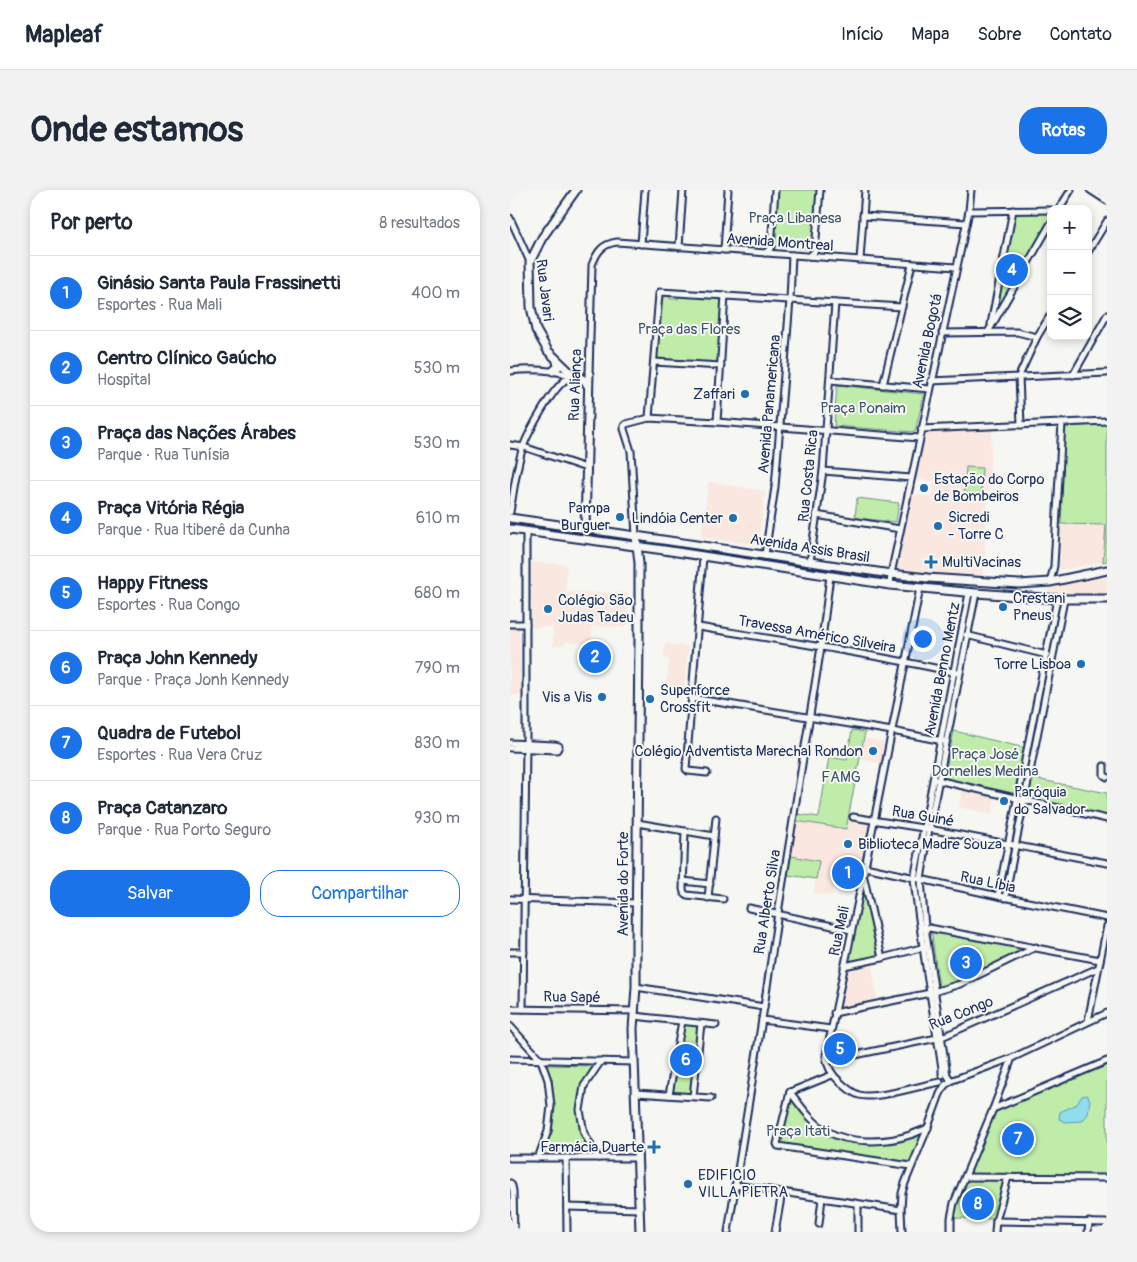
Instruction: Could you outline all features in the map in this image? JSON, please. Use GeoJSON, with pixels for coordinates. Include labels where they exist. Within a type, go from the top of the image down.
{"type":"FeatureCollection","features":[{"type":"Feature","properties":{"kind":"main road"},"geometry":{"type":"LineString","coordinates":[[530,262],[542,238],[576,190]]}},
{"type":"Feature","properties":{"kind":"main road","name":"Rua Javari"},"geometry":{"type":"LineString","coordinates":[[530,262],[531,307],[536,330],[548,351],[557,361],[585,381],[588,386]]}},
{"type":"Feature","properties":{"kind":"main road"},"geometry":{"type":"LineString","coordinates":[[552,371],[558,367],[557,361]]}},
{"type":"Feature","properties":{"kind":"main road"},"geometry":{"type":"LineString","coordinates":[[578,377],[584,378],[589,374]]}},
{"type":"Feature","properties":{"kind":"main road","name":"Rua Aliança"},"geometry":{"type":"LineString","coordinates":[[585,528],[589,374]]}},
{"type":"Feature","properties":{"kind":"main road","name":"Avenida Assis Brasil"},"geometry":{"type":"LineString","coordinates":[[510,518],[928,578],[1038,584],[1107,570]]}},
{"type":"Feature","properties":{"kind":"main road","name":"Avenida Assis Brasil"},"geometry":{"type":"LineString","coordinates":[[510,529],[890,586],[1060,599],[1107,599]]}},
{"type":"Feature","properties":{"kind":"main road","name":"Avenida do Forte"},"geometry":{"type":"LineString","coordinates":[[636,536],[638,547],[639,637],[636,987],[633,1029],[640,1232]]}},
{"type":"Feature","properties":{"kind":"street"},"geometry":{"type":"LineString","coordinates":[[641,244],[645,190]]}},
{"type":"Feature","properties":{"kind":"street"},"geometry":{"type":"LineString","coordinates":[[679,247],[683,190]]}},
{"type":"Feature","properties":{"kind":"street"},"geometry":{"type":"LineString","coordinates":[[724,250],[728,190]]}},
{"type":"Feature","properties":{"kind":"street"},"geometry":{"type":"LineString","coordinates":[[765,253],[770,250],[771,246],[775,190]]}},
{"type":"Feature","properties":{"kind":"street"},"geometry":{"type":"LineString","coordinates":[[810,256],[815,251],[820,190]]}},
{"type":"Feature","properties":{"kind":"street"},"geometry":{"type":"LineString","coordinates":[[860,260],[865,190]]}},
{"type":"Feature","properties":{"kind":"street","name":"Avenida Bogotá"},"geometry":{"type":"LineString","coordinates":[[890,586],[931,381],[969,211],[971,190]]}},
{"type":"Feature","properties":{"kind":"street"},"geometry":{"type":"LineString","coordinates":[[1062,205],[1071,190]]}},
{"type":"Feature","properties":{"kind":"street"},"geometry":{"type":"LineString","coordinates":[[1090,190],[1107,201]]}},
{"type":"Feature","properties":{"kind":"street"},"geometry":{"type":"LineString","coordinates":[[989,331],[1014,210]]}},
{"type":"Feature","properties":{"kind":"street"},"geometry":{"type":"LineString","coordinates":[[969,211],[1047,210]]}},
{"type":"Feature","properties":{"kind":"street"},"geometry":{"type":"LineString","coordinates":[[863,216],[966,223]]}},
{"type":"Feature","properties":{"kind":"street","name":"Rua Javari"},"geometry":{"type":"LineString","coordinates":[[510,218],[530,262]]}},
{"type":"Feature","properties":{"kind":"street"},"geometry":{"type":"LineString","coordinates":[[1089,250],[1107,221]]}},
{"type":"Feature","properties":{"kind":"street"},"geometry":{"type":"LineString","coordinates":[[989,331],[1047,230]]}},
{"type":"Feature","properties":{"kind":"street","name":"Avenida Montreal"},"geometry":{"type":"LineString","coordinates":[[603,247],[609,243],[617,242],[956,267]]}},
{"type":"Feature","properties":{"kind":"street"},"geometry":{"type":"LineString","coordinates":[[771,246],[777,254]]}},
{"type":"Feature","properties":{"kind":"street","name":"Rua Aliança"},"geometry":{"type":"LineString","coordinates":[[589,374],[592,265],[596,254],[603,247]]}},
{"type":"Feature","properties":{"kind":"street","name":"Avenida Panamericana"},"geometry":{"type":"LineString","coordinates":[[764,555],[775,487],[792,255]]}},
{"type":"Feature","properties":{"kind":"street"},"geometry":{"type":"LineString","coordinates":[[883,385],[912,264]]}},
{"type":"Feature","properties":{"kind":"street"},"geometry":{"type":"LineString","coordinates":[[649,418],[660,292],[902,307]]}},
{"type":"Feature","properties":{"kind":"street"},"geometry":{"type":"LineString","coordinates":[[716,422],[725,295]]}},
{"type":"Feature","properties":{"kind":"street","name":"Rua Costa Rica"},"geometry":{"type":"LineString","coordinates":[[810,562],[823,471],[835,303]]}},
{"type":"Feature","properties":{"kind":"street"},"geometry":{"type":"LineString","coordinates":[[1073,375],[1107,315]]}},
{"type":"Feature","properties":{"kind":"street"},"geometry":{"type":"LineString","coordinates":[[1021,425],[1019,376],[1037,337],[1047,321]]}},
{"type":"Feature","properties":{"kind":"street"},"geometry":{"type":"LineString","coordinates":[[1100,328],[1107,328]]}},
{"type":"Feature","properties":{"kind":"street"},"geometry":{"type":"LineString","coordinates":[[942,333],[1017,332],[1037,337]]}},
{"type":"Feature","properties":{"kind":"street"},"geometry":{"type":"LineString","coordinates":[[654,362],[721,366]]}},
{"type":"Feature","properties":{"kind":"street"},"geometry":{"type":"LineString","coordinates":[[510,371],[528,369],[552,371],[578,377]]}},
{"type":"Feature","properties":{"kind":"street"},"geometry":{"type":"LineString","coordinates":[[931,381],[1107,373]]}},
{"type":"Feature","properties":{"kind":"street"},"geometry":{"type":"LineString","coordinates":[[510,512],[524,447],[533,426],[547,402],[560,386],[567,379],[578,377]]}},
{"type":"Feature","properties":{"kind":"street"},"geometry":{"type":"LineString","coordinates":[[830,380],[930,389]]}},
{"type":"Feature","properties":{"kind":"street"},"geometry":{"type":"LineString","coordinates":[[636,536],[631,451],[624,429],[626,424],[649,418],[780,426],[920,438]]}},
{"type":"Feature","properties":{"kind":"street"},"geometry":{"type":"LineString","coordinates":[[921,429],[1107,421]]}},
{"type":"Feature","properties":{"kind":"street"},"geometry":{"type":"LineString","coordinates":[[1050,582],[1054,566],[1062,423]]}},
{"type":"Feature","properties":{"kind":"street"},"geometry":{"type":"LineString","coordinates":[[510,445],[524,447],[586,468]]}},
{"type":"Feature","properties":{"kind":"street"},"geometry":{"type":"LineString","coordinates":[[823,471],[911,478]]}},
{"type":"Feature","properties":{"kind":"street"},"geometry":{"type":"LineString","coordinates":[[816,515],[900,529]]}},
{"type":"Feature","properties":{"kind":"street"},"geometry":{"type":"LineString","coordinates":[[524,1009],[526,531]]}},
{"type":"Feature","properties":{"kind":"street"},"geometry":{"type":"LineString","coordinates":[[703,557],[686,770],[707,773]]}},
{"type":"Feature","properties":{"kind":"street"},"geometry":{"type":"LineString","coordinates":[[1054,566],[1062,580]]}},
{"type":"Feature","properties":{"kind":"street","name":"Rua Alberto Silva"},"geometry":{"type":"LineString","coordinates":[[728,1232],[821,647],[830,576]]}},
{"type":"Feature","properties":{"kind":"street","name":"Rua Mali"},"geometry":{"type":"LineString","coordinates":[[826,1062],[834,1013],[864,875],[920,588]]}},
{"type":"Feature","properties":{"kind":"street","name":"Avenida Benno Mentz"},"geometry":{"type":"LineString","coordinates":[[958,673],[962,634],[973,593]]}},
{"type":"Feature","properties":{"kind":"street","name":"Avenida Benno Mentz"},"geometry":{"type":"LineString","coordinates":[[944,1075],[918,879],[940,760],[958,673],[968,636],[973,593]]}},
{"type":"Feature","properties":{"kind":"street"},"geometry":{"type":"LineString","coordinates":[[998,896],[1046,655],[1060,599]]}},
{"type":"Feature","properties":{"kind":"street"},"geometry":{"type":"LineString","coordinates":[[1004,898],[1053,656],[1058,628],[1060,599]]}},
{"type":"Feature","properties":{"kind":"street"},"geometry":{"type":"LineString","coordinates":[[510,624],[526,624]]}},
{"type":"Feature","properties":{"kind":"street","name":"Travessa Américo Silveira"},"geometry":{"type":"LineString","coordinates":[[698,626],[906,662],[958,673]]}},
{"type":"Feature","properties":{"kind":"street"},"geometry":{"type":"LineString","coordinates":[[1052,627],[1058,628]]}},
{"type":"Feature","properties":{"kind":"street"},"geometry":{"type":"LineString","coordinates":[[962,634],[1053,656]]}},
{"type":"Feature","properties":{"kind":"street"},"geometry":{"type":"LineString","coordinates":[[692,698],[892,730],[944,741]]}},
{"type":"Feature","properties":{"kind":"street"},"geometry":{"type":"LineString","coordinates":[[1032,726],[1038,728]]}},
{"type":"Feature","properties":{"kind":"street"},"geometry":{"type":"LineString","coordinates":[[510,743],[526,746],[557,750],[559,746],[555,744],[526,746],[510,748]]}},
{"type":"Feature","properties":{"kind":"street"},"geometry":{"type":"LineString","coordinates":[[1104,766],[1103,772],[1107,776]]}},
{"type":"Feature","properties":{"kind":"street"},"geometry":{"type":"LineString","coordinates":[[936,780],[1107,819]]}},
{"type":"Feature","properties":{"kind":"street","name":"Rua Guiné"},"geometry":{"type":"LineString","coordinates":[[853,817],[1107,863]]}},
{"type":"Feature","properties":{"kind":"street"},"geometry":{"type":"LineString","coordinates":[[708,898],[716,818]]}},
{"type":"Feature","properties":{"kind":"street"},"geometry":{"type":"LineString","coordinates":[[637,824],[714,836]]}},
{"type":"Feature","properties":{"kind":"street"},"geometry":{"type":"LineString","coordinates":[[685,831],[684,893],[687,896],[723,900]]}},
{"type":"Feature","properties":{"kind":"street","name":"Rua Líbia"},"geometry":{"type":"LineString","coordinates":[[865,868],[1107,918]]}},
{"type":"Feature","properties":{"kind":"street"},"geometry":{"type":"LineString","coordinates":[[864,875],[882,958]]}},
{"type":"Feature","properties":{"kind":"street"},"geometry":{"type":"LineString","coordinates":[[683,881],[710,884]]}},
{"type":"Feature","properties":{"kind":"street"},"geometry":{"type":"LineString","coordinates":[[510,899],[636,903]]}},
{"type":"Feature","properties":{"kind":"street"},"geometry":{"type":"LineString","coordinates":[[749,908],[851,930]]}},
{"type":"Feature","properties":{"kind":"street"},"geometry":{"type":"LineString","coordinates":[[1088,1021],[1107,926]]}},
{"type":"Feature","properties":{"kind":"street"},"geometry":{"type":"LineString","coordinates":[[923,927],[1100,960]]}},
{"type":"Feature","properties":{"kind":"street"},"geometry":{"type":"LineString","coordinates":[[844,966],[926,947]]}},
{"type":"Feature","properties":{"kind":"street"},"geometry":{"type":"LineString","coordinates":[[834,1013],[932,992],[960,984],[1036,947]]}},
{"type":"Feature","properties":{"kind":"street"},"geometry":{"type":"LineString","coordinates":[[510,952],[524,952]]}},
{"type":"Feature","properties":{"kind":"street","name":"Rua Congo"},"geometry":{"type":"LineString","coordinates":[[826,1062],[939,1037],[1098,968]]}},
{"type":"Feature","properties":{"kind":"street"},"geometry":{"type":"LineString","coordinates":[[636,987],[764,1007]]}},
{"type":"Feature","properties":{"kind":"street","name":"Rua Sapé"},"geometry":{"type":"LineString","coordinates":[[510,1009],[634,1013],[716,1025]]}},
{"type":"Feature","properties":{"kind":"street"},"geometry":{"type":"LineString","coordinates":[[826,1062],[832,1075],[849,1090],[860,1095],[874,1096],[942,1083],[949,1084],[950,1081],[1012,1058],[1107,1013]]}},
{"type":"Feature","properties":{"kind":"street"},"geometry":{"type":"LineString","coordinates":[[762,1020],[831,1029]]}},
{"type":"Feature","properties":{"kind":"street"},"geometry":{"type":"LineString","coordinates":[[669,1095],[682,1021]]}},
{"type":"Feature","properties":{"kind":"street"},"geometry":{"type":"LineString","coordinates":[[693,1096],[701,1024]]}},
{"type":"Feature","properties":{"kind":"street"},"geometry":{"type":"LineString","coordinates":[[510,1026],[541,1060],[548,1080],[551,1106],[548,1131],[538,1158]]}},
{"type":"Feature","properties":{"kind":"street"},"geometry":{"type":"LineString","coordinates":[[951,1232],[952,1210],[1012,1058]]}},
{"type":"Feature","properties":{"kind":"street"},"geometry":{"type":"LineString","coordinates":[[510,1060],[634,1062]]}},
{"type":"Feature","properties":{"kind":"street"},"geometry":{"type":"LineString","coordinates":[[598,1158],[584,1133],[580,1110],[584,1086],[601,1061]]}},
{"type":"Feature","properties":{"kind":"street"},"geometry":{"type":"LineString","coordinates":[[993,1109],[1107,1061]]}},
{"type":"Feature","properties":{"kind":"street"},"geometry":{"type":"LineString","coordinates":[[790,1092],[832,1075]]}},
{"type":"Feature","properties":{"kind":"street"},"geometry":{"type":"LineString","coordinates":[[902,1232],[901,1210],[904,1188],[940,1094],[942,1083],[940,1078],[944,1075],[950,1077],[950,1081]]}},
{"type":"Feature","properties":{"kind":"street"},"geometry":{"type":"LineString","coordinates":[[790,1092],[815,1122],[837,1137],[871,1141],[909,1136],[928,1127]]}},
{"type":"Feature","properties":{"kind":"street"},"geometry":{"type":"LineString","coordinates":[[790,1092],[777,1146],[912,1166]]}},
{"type":"Feature","properties":{"kind":"street"},"geometry":{"type":"LineString","coordinates":[[636,1093],[711,1098]]}},
{"type":"Feature","properties":{"kind":"street"},"geometry":{"type":"LineString","coordinates":[[510,1158],[638,1158]]}},
{"type":"Feature","properties":{"kind":"street"},"geometry":{"type":"LineString","coordinates":[[566,1158],[567,1232]]}},
{"type":"Feature","properties":{"kind":"street"},"geometry":{"type":"LineString","coordinates":[[965,1177],[1107,1178]]}},
{"type":"Feature","properties":{"kind":"street"},"geometry":{"type":"LineString","coordinates":[[995,1232],[996,1221],[1008,1177]]}},
{"type":"Feature","properties":{"kind":"street"},"geometry":{"type":"LineString","coordinates":[[510,1183],[512,1186],[514,1232]]}},
{"type":"Feature","properties":{"kind":"street"},"geometry":{"type":"LineString","coordinates":[[735,1185],[901,1210]]}},
{"type":"Feature","properties":{"kind":"street"},"geometry":{"type":"LineString","coordinates":[[775,1232],[782,1192]]}},
{"type":"Feature","properties":{"kind":"street"},"geometry":{"type":"LineString","coordinates":[[819,1224],[822,1198]]}},
{"type":"Feature","properties":{"kind":"street"},"geometry":{"type":"LineString","coordinates":[[858,1204],[858,1232]]}},
{"type":"Feature","properties":{"kind":"street"},"geometry":{"type":"LineString","coordinates":[[567,1207],[640,1209]]}},
{"type":"Feature","properties":{"kind":"street"},"geometry":{"type":"LineString","coordinates":[[996,1221],[1107,1223]]}},
{"type":"Feature","properties":{"kind":"street"},"geometry":{"type":"LineString","coordinates":[[1088,1232],[1089,1222]]}},
{"type":"Feature","properties":{"kind":"shaded area"},"geometry":{"type":"Polygon","coordinates":[[[992,430],[983,576],[921,572],[897,568],[913,495],[932,496],[934,481],[916,479],[926,433],[992,430]]]}},
{"type":"Feature","properties":{"kind":"shaded area","name":"Lindóia Center"},"geometry":{"type":"Polygon","coordinates":[[[709,482],[765,491],[758,545],[701,537],[709,482]]]}},
{"type":"Feature","properties":{"kind":"shaded area"},"geometry":{"type":"Polygon","coordinates":[[[1061,524],[1106,525],[1103,562],[1060,570],[1061,524]]]}},
{"type":"Feature","properties":{"kind":"shaded area"},"geometry":{"type":"Polygon","coordinates":[[[532,563],[566,564],[566,592],[628,593],[627,627],[592,626],[591,644],[565,642],[565,645],[553,646],[553,627],[532,627],[532,563]]]}},
{"type":"Feature","properties":{"kind":"shaded area"},"geometry":{"type":"Polygon","coordinates":[[[1107,574],[1107,595],[1072,596],[1049,594],[1047,585],[1107,574]]]}},
{"type":"Feature","properties":{"kind":"shaded area"},"geometry":{"type":"Polygon","coordinates":[[[510,627],[519,627],[521,695],[510,695],[510,627]]]}},
{"type":"Feature","properties":{"kind":"shaded area"},"geometry":{"type":"Polygon","coordinates":[[[665,644],[688,646],[684,695],[665,693],[669,659],[664,658],[665,644]]]}},
{"type":"Feature","properties":{"kind":"shaded area","name":"Colégio Adventista Marechal Rondon"},"geometry":{"type":"Polygon","coordinates":[[[864,738],[887,743],[883,764],[860,759],[864,738]]]}},
{"type":"Feature","properties":{"kind":"shaded area"},"geometry":{"type":"Polygon","coordinates":[[[963,788],[995,795],[992,814],[959,807],[963,788]]]}},
{"type":"Feature","properties":{"kind":"shaded area"},"geometry":{"type":"Polygon","coordinates":[[[848,820],[869,824],[857,882],[835,878],[832,896],[814,893],[816,879],[788,875],[796,821],[846,829],[848,820]]]}},
{"type":"Feature","properties":{"kind":"shaded area"},"geometry":{"type":"Polygon","coordinates":[[[872,964],[877,999],[841,1007],[848,969],[872,964]]]}},
{"type":"Feature","properties":{"kind":"green space","name":"Praça Libanesa"},"geometry":{"type":"Polygon","coordinates":[[[777,190],[818,190],[813,249],[773,246],[777,190]]]}},
{"type":"Feature","properties":{"kind":"green space"},"geometry":{"type":"Polygon","coordinates":[[[1015,212],[1047,214],[1047,227],[993,319],[1015,212]]]}},
{"type":"Feature","properties":{"kind":"green space","name":"Praça das Flores"},"geometry":{"type":"Polygon","coordinates":[[[661,294],[670,295],[670,299],[678,299],[678,295],[721,298],[718,363],[657,358],[661,294]]]}},
{"type":"Feature","properties":{"kind":"green space","name":"Praça Ponaim"},"geometry":{"type":"Polygon","coordinates":[[[837,385],[924,394],[915,432],[834,426],[837,385]]]}},
{"type":"Feature","properties":{"kind":"green space"},"geometry":{"type":"Polygon","coordinates":[[[1107,424],[1107,561],[1103,562],[1106,525],[1061,524],[1065,427],[1107,424]]]}},
{"type":"Feature","properties":{"kind":"green space"},"geometry":{"type":"Polygon","coordinates":[[[966,467],[982,468],[981,494],[964,493],[966,467]]]}},
{"type":"Feature","properties":{"kind":"green space"},"geometry":{"type":"Polygon","coordinates":[[[857,498],[899,503],[896,522],[855,518],[857,498]]]}},
{"type":"Feature","properties":{"kind":"green space","name":"FAMG"},"geometry":{"type":"Polygon","coordinates":[[[852,730],[865,732],[846,829],[796,821],[797,814],[819,817],[829,757],[847,760],[852,730]]]}},
{"type":"Feature","properties":{"kind":"green space","name":"Praça José Dornelles Medina"},"geometry":{"type":"Polygon","coordinates":[[[954,731],[1025,748],[1017,796],[944,778],[954,731]]]}},
{"type":"Feature","properties":{"kind":"green space"},"geometry":{"type":"Polygon","coordinates":[[[1031,778],[1107,793],[1107,816],[1027,798],[1031,778]]]}},
{"type":"Feature","properties":{"kind":"green space"},"geometry":{"type":"Polygon","coordinates":[[[791,856],[819,861],[816,879],[788,875],[791,856]]]}},
{"type":"Feature","properties":{"kind":"green space"},"geometry":{"type":"Polygon","coordinates":[[[864,883],[879,957],[848,964],[864,883]]]}},
{"type":"Feature","properties":{"kind":"green space"},"geometry":{"type":"Polygon","coordinates":[[[931,928],[1027,948],[959,982],[939,988],[931,928]]]}},
{"type":"Feature","properties":{"kind":"green space"},"geometry":{"type":"Polygon","coordinates":[[[683,1024],[699,1026],[691,1094],[672,1093],[683,1024]]]}},
{"type":"Feature","properties":{"kind":"green space"},"geometry":{"type":"Polygon","coordinates":[[[1107,1064],[1107,1176],[968,1176],[994,1110],[1107,1064]]]}},
{"type":"Feature","properties":{"kind":"green space"},"geometry":{"type":"Polygon","coordinates":[[[546,1065],[592,1066],[582,1086],[577,1110],[580,1134],[590,1150],[543,1150],[552,1132],[555,1106],[552,1080],[546,1065]]]}},
{"type":"Feature","properties":{"kind":"green space","name":"Praça Itati"},"geometry":{"type":"Polygon","coordinates":[[[791,1094],[804,1114],[836,1138],[848,1141],[871,1142],[924,1131],[909,1164],[777,1145],[791,1094]]]}},
{"type":"Feature","properties":{"kind":"green space"},"geometry":{"type":"Polygon","coordinates":[[[967,1179],[1005,1179],[995,1219],[955,1218],[958,1198],[967,1179]]]}},
{"type":"Feature","properties":{"kind":"water"},"geometry":{"type":"Polygon","coordinates":[[[1087,1095],[1090,1100],[1088,1114],[1082,1121],[1065,1122],[1059,1119],[1060,1112],[1077,1104],[1082,1096],[1087,1095]]]}},
{"type":"Feature","properties":{"kind":"place","name":"Praça Vitória Régia"},"geometry":{"type":"Point","coordinates":[1012,270]}},
{"type":"Feature","properties":{"kind":"place","name":"Zaffari"},"geometry":{"type":"Point","coordinates":[745,394]}},
{"type":"Feature","properties":{"kind":"place","name":"Estação do Corpo de Bombeiros"},"geometry":{"type":"Point","coordinates":[924,488]}},
{"type":"Feature","properties":{"kind":"place","name":"Pampa Burguer"},"geometry":{"type":"Point","coordinates":[620,517]}},
{"type":"Feature","properties":{"kind":"place","name":"Lindóia Center"},"geometry":{"type":"Point","coordinates":[733,518]}},
{"type":"Feature","properties":{"kind":"place","name":"Sicredi - Torre C"},"geometry":{"type":"Point","coordinates":[938,526]}},
{"type":"Feature","properties":{"kind":"place","name":"MultiVacinas"},"geometry":{"type":"Point","coordinates":[931,562]}},
{"type":"Feature","properties":{"kind":"place","name":"Crestani Pneus"},"geometry":{"type":"Point","coordinates":[1003,607]}},
{"type":"Feature","properties":{"kind":"place","name":"Colégio São Judas Tadeu"},"geometry":{"type":"Point","coordinates":[548,609]}},
{"type":"Feature","properties":{"kind":"place","name":"Centro Clínico Gaúcho"},"geometry":{"type":"Point","coordinates":[595,657]}},
{"type":"Feature","properties":{"kind":"place","name":"Torre Lisboa"},"geometry":{"type":"Point","coordinates":[1081,664]}},
{"type":"Feature","properties":{"kind":"place","name":"Vis a Vis"},"geometry":{"type":"Point","coordinates":[602,697]}},
{"type":"Feature","properties":{"kind":"place","name":"Superforce Crossfit"},"geometry":{"type":"Point","coordinates":[650,699]}},
{"type":"Feature","properties":{"kind":"place","name":"Colégio Adventista Marechal Rondon"},"geometry":{"type":"Point","coordinates":[873,751]}},
{"type":"Feature","properties":{"kind":"place","name":"Paróquia do Salvador"},"geometry":{"type":"Point","coordinates":[1004,801]}},
{"type":"Feature","properties":{"kind":"place","name":"Biblioteca Madre Souza"},"geometry":{"type":"Point","coordinates":[848,844]}},
{"type":"Feature","properties":{"kind":"place","name":"Ginásio Santa Paula Frassinetti"},"geometry":{"type":"Point","coordinates":[848,873]}},
{"type":"Feature","properties":{"kind":"place","name":"Praça das Nações Árabes"},"geometry":{"type":"Point","coordinates":[966,963]}},
{"type":"Feature","properties":{"kind":"place","name":"Happy Fitness"},"geometry":{"type":"Point","coordinates":[840,1049]}},
{"type":"Feature","properties":{"kind":"place","name":"Praça John Kennedy"},"geometry":{"type":"Point","coordinates":[686,1060]}},
{"type":"Feature","properties":{"kind":"place","name":"Quadra de Futebol"},"geometry":{"type":"Point","coordinates":[1018,1139]}},
{"type":"Feature","properties":{"kind":"place","name":"Farmácia Duarte"},"geometry":{"type":"Point","coordinates":[654,1147]}},
{"type":"Feature","properties":{"kind":"place","name":"EDIFICIO VILLA PIETRA"},"geometry":{"type":"Point","coordinates":[688,1184]}},
{"type":"Feature","properties":{"kind":"place","name":"Praça Catanzaro"},"geometry":{"type":"Point","coordinates":[978,1204]}}]}
